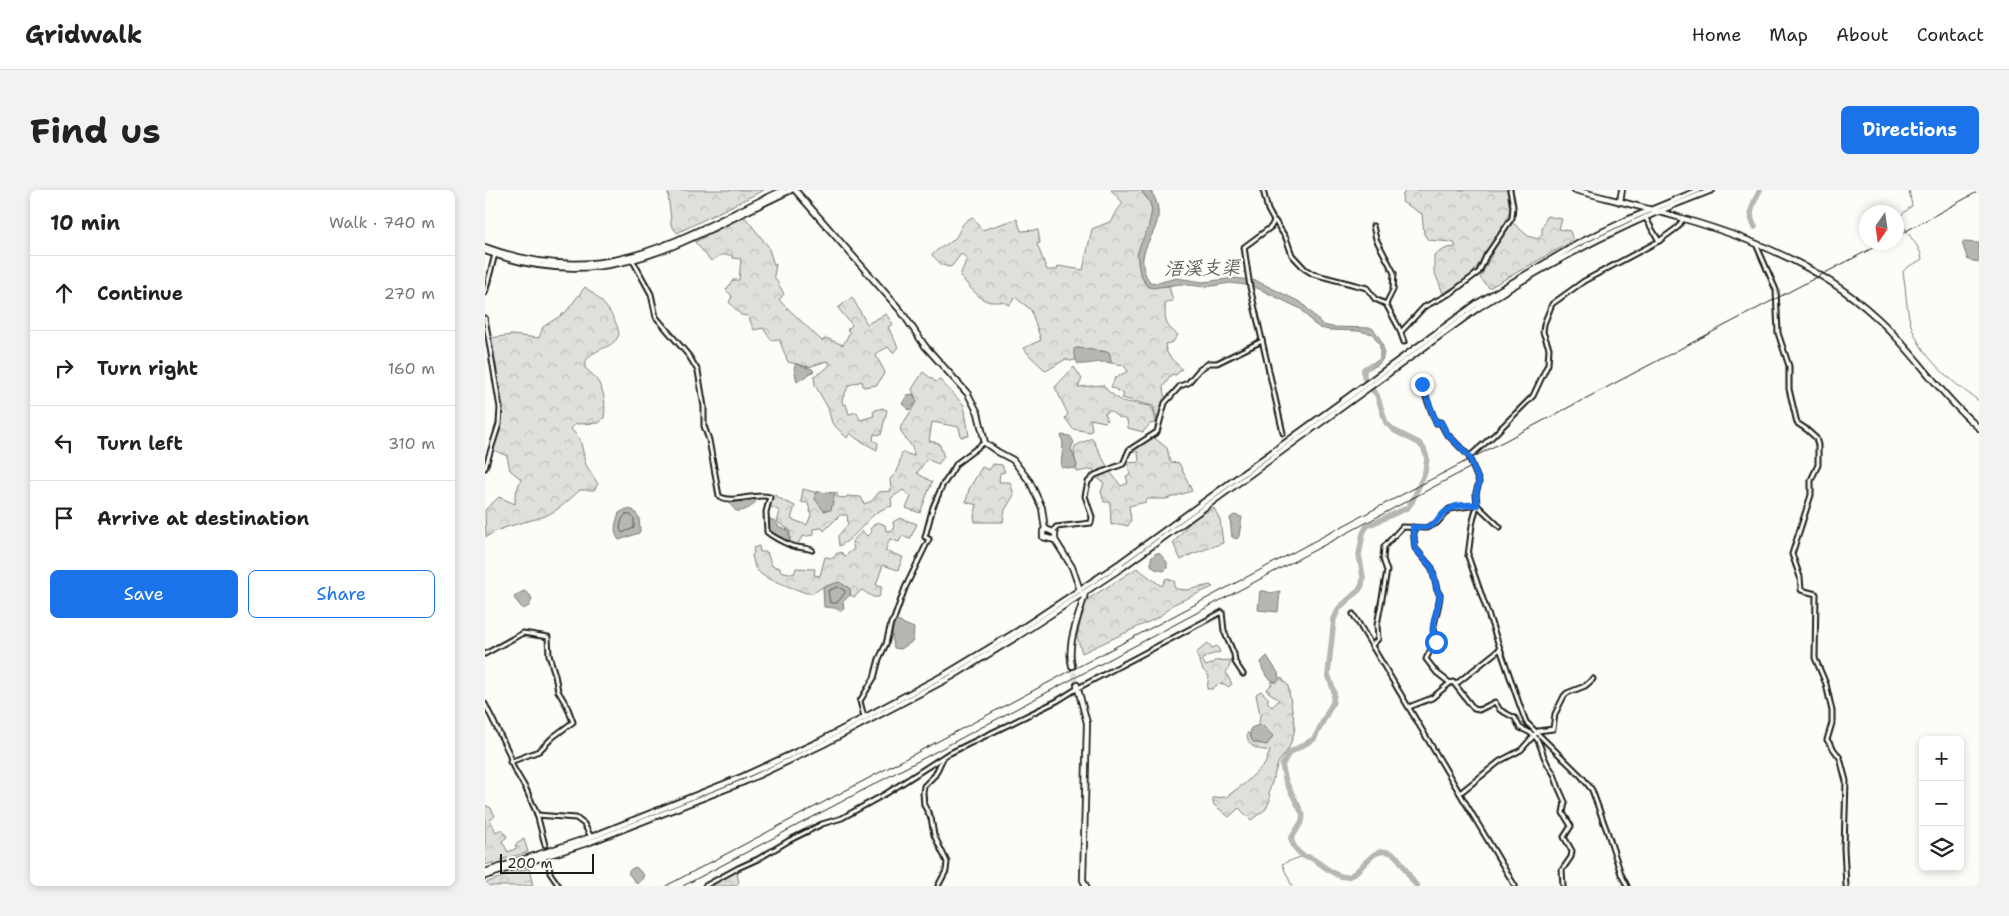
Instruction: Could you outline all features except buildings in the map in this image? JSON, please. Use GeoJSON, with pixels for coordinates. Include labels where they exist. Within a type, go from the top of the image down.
{"type":"FeatureCollection","features":[{"type":"Feature","properties":{"kind":"main road"},"geometry":{"type":"LineString","coordinates":[[485,247],[519,258],[549,263],[586,264],[619,260],[669,245],[783,190]]}},
{"type":"Feature","properties":{"kind":"main road"},"geometry":{"type":"LineString","coordinates":[[485,251],[539,265],[567,268],[603,266],[633,261],[680,245],[793,190],[901,311],[925,346],[968,394],[978,413],[985,442],[1013,460],[1030,482],[1042,508],[1045,530],[1043,531],[1043,537],[1055,540]]}},
{"type":"Feature","properties":{"kind":"main road"},"geometry":{"type":"LineString","coordinates":[[1575,190],[1717,228],[1809,268],[1855,300],[1892,332],[1962,413],[1979,428]]}},
{"type":"Feature","properties":{"kind":"main road"},"geometry":{"type":"LineString","coordinates":[[1619,202],[1622,190]]}},
{"type":"Feature","properties":{"kind":"main road"},"geometry":{"type":"LineString","coordinates":[[485,876],[614,833],[719,792],[797,758],[951,677],[1019,636],[1082,592],[1375,379],[1461,313],[1581,242],[1699,190]]}},
{"type":"Feature","properties":{"kind":"main road"},"geometry":{"type":"LineString","coordinates":[[1375,379],[1514,285],[1583,246],[1645,217],[1712,190]]}},
{"type":"Feature","properties":{"kind":"main road"},"geometry":{"type":"LineString","coordinates":[[1045,530],[1056,535],[1055,540],[1072,567],[1082,592],[1072,644],[1072,666]]}},
{"type":"Feature","properties":{"kind":"main road"},"geometry":{"type":"LineString","coordinates":[[485,872],[591,837],[745,776],[820,741],[976,657],[1082,592]]}},
{"type":"Feature","properties":{"kind":"main road"},"geometry":{"type":"LineString","coordinates":[[1078,686],[1087,723],[1084,886]]}},
{"type":"Feature","properties":{"kind":"street"},"geometry":{"type":"LineString","coordinates":[[1263,190],[1269,210],[1287,238],[1292,256],[1313,274],[1367,288],[1375,299],[1386,304],[1401,332],[1404,342]]}},
{"type":"Feature","properties":{"kind":"street"},"geometry":{"type":"LineString","coordinates":[[1401,332],[1424,307],[1451,293],[1479,272],[1486,256],[1511,218],[1513,206],[1510,190]]}},
{"type":"Feature","properties":{"kind":"street"},"geometry":{"type":"LineString","coordinates":[[1645,217],[1659,241]]}},
{"type":"Feature","properties":{"kind":"street"},"geometry":{"type":"LineString","coordinates":[[1274,219],[1271,227],[1244,247],[1262,341],[1283,432]]}},
{"type":"Feature","properties":{"kind":"street"},"geometry":{"type":"LineString","coordinates":[[1469,456],[1493,436],[1531,399],[1547,364],[1549,348],[1543,332],[1543,324],[1552,304],[1584,281],[1659,241],[1678,227],[1683,219]]}},
{"type":"Feature","properties":{"kind":"street"},"geometry":{"type":"LineString","coordinates":[[1373,226],[1376,239],[1394,273],[1393,290],[1386,304]]}},
{"type":"Feature","properties":{"kind":"street"},"geometry":{"type":"LineString","coordinates":[[1755,243],[1776,290],[1779,333],[1789,366],[1789,389],[1797,423],[1806,428],[1818,444],[1818,465],[1811,480],[1811,495],[1792,554],[1800,577],[1801,590],[1816,594],[1815,658],[1826,684],[1832,711],[1832,723],[1827,740],[1840,758],[1845,781],[1844,848],[1846,886]]}},
{"type":"Feature","properties":{"kind":"street"},"geometry":{"type":"LineString","coordinates":[[485,293],[495,254]]}},
{"type":"Feature","properties":{"kind":"street"},"geometry":{"type":"LineString","coordinates":[[633,261],[651,294],[656,317],[689,356],[698,371],[704,407],[704,426],[709,440],[719,496],[726,499],[762,495],[770,497],[766,512],[767,532],[775,539],[792,546],[802,546],[812,550]]}},
{"type":"Feature","properties":{"kind":"street"},"geometry":{"type":"LineString","coordinates":[[485,318],[500,408],[499,424],[485,468]]}},
{"type":"Feature","properties":{"kind":"street"},"geometry":{"type":"LineString","coordinates":[[1053,532],[1056,527],[1091,523],[1092,517],[1085,496],[1090,480],[1095,475],[1123,464],[1129,450],[1157,432],[1164,404],[1180,386],[1188,382],[1199,370],[1209,363],[1217,364],[1262,341]]}},
{"type":"Feature","properties":{"kind":"street"},"geometry":{"type":"LineString","coordinates":[[1421,382],[1436,423],[1441,422],[1446,433],[1469,456],[1479,480],[1476,493],[1477,505],[1468,556],[1525,720],[1582,777],[1591,790],[1627,886]]}},
{"type":"Feature","properties":{"kind":"street"},"geometry":{"type":"LineString","coordinates":[[864,718],[860,701],[874,678],[891,623],[905,588],[929,539],[925,537],[937,496],[955,465],[985,442]]}},
{"type":"Feature","properties":{"kind":"street"},"geometry":{"type":"LineString","coordinates":[[1477,505],[1500,527]]}},
{"type":"Feature","properties":{"kind":"street"},"geometry":{"type":"LineString","coordinates":[[1372,645],[1377,639],[1377,625],[1387,571],[1383,559],[1385,546],[1402,527],[1426,528],[1433,526],[1449,509],[1477,505]]}},
{"type":"Feature","properties":{"kind":"street"},"geometry":{"type":"LineString","coordinates":[[1413,527],[1415,548],[1432,568],[1440,595],[1433,623],[1433,638],[1436,644],[1426,659],[1437,673],[1450,683],[1456,684],[1475,710],[1496,702],[1500,710],[1515,718],[1520,728],[1529,731],[1541,744],[1547,763],[1555,777],[1558,791],[1565,802],[1563,813],[1571,826],[1564,838],[1572,851],[1571,857],[1562,870],[1563,886]]}},
{"type":"Feature","properties":{"kind":"street"},"geometry":{"type":"LineString","coordinates":[[705,886],[737,868],[758,860],[790,840],[822,824],[842,818],[934,765],[943,757],[1057,701],[1078,686],[1222,612],[1223,631],[1234,654],[1235,662],[1243,674]]}},
{"type":"Feature","properties":{"kind":"street"},"geometry":{"type":"LineString","coordinates":[[1353,614],[1515,886]]}},
{"type":"Feature","properties":{"kind":"street"},"geometry":{"type":"LineString","coordinates":[[485,654],[498,648],[516,635],[523,633],[548,636],[549,655],[555,675],[557,691],[567,705],[573,722],[553,737],[539,751],[510,762]]}},
{"type":"Feature","properties":{"kind":"street"},"geometry":{"type":"LineString","coordinates":[[1456,684],[1500,648]]}},
{"type":"Feature","properties":{"kind":"street"},"geometry":{"type":"LineString","coordinates":[[1459,793],[1500,762],[1521,750],[1537,732],[1553,729],[1555,714],[1564,696],[1585,686],[1593,679]]}},
{"type":"Feature","properties":{"kind":"street"},"geometry":{"type":"LineString","coordinates":[[1409,707],[1432,698],[1450,683]]}},
{"type":"Feature","properties":{"kind":"street"},"geometry":{"type":"LineString","coordinates":[[485,704],[509,753],[510,762],[526,788],[537,815],[545,845]]}},
{"type":"Feature","properties":{"kind":"street"},"geometry":{"type":"LineString","coordinates":[[939,886],[946,871],[947,862],[934,835],[931,818],[924,805],[923,793],[924,786],[935,775],[943,757]]}},
{"type":"Feature","properties":{"kind":"street"},"geometry":{"type":"LineString","coordinates":[[537,815],[575,818],[584,824],[591,837]]}},
{"type":"Feature","properties":{"kind":"street"},"geometry":{"type":"LineString","coordinates":[[549,863],[550,873],[559,886]]}},
{"type":"Feature","properties":{"kind":"green space"},"geometry":{"type":"Polygon","coordinates":[[[668,190],[764,190],[677,233],[671,225],[668,190]]]}},
{"type":"Feature","properties":{"kind":"green space"},"geometry":{"type":"Polygon","coordinates":[[[1111,190],[1141,190],[1150,202],[1152,207],[1151,219],[1140,249],[1139,265],[1143,280],[1147,286],[1169,286],[1173,301],[1165,302],[1165,317],[1169,327],[1178,335],[1173,342],[1165,344],[1173,361],[1182,369],[1176,375],[1172,374],[1163,387],[1164,395],[1170,398],[1164,403],[1158,423],[1153,406],[1122,398],[1124,394],[1111,387],[1115,378],[1128,371],[1123,365],[1111,363],[1109,352],[1077,348],[1074,352],[1076,360],[1070,361],[1066,359],[1046,371],[1024,348],[1041,340],[1031,310],[1015,297],[1010,305],[1003,302],[987,301],[980,297],[960,276],[967,258],[961,254],[952,266],[949,267],[942,265],[932,255],[955,238],[962,225],[968,219],[973,217],[982,230],[1017,219],[1021,231],[1038,230],[1040,243],[1037,244],[1047,270],[1057,270],[1058,266],[1083,270],[1092,229],[1112,221],[1123,203],[1111,190]]]}},
{"type":"Feature","properties":{"kind":"green space"},"geometry":{"type":"Polygon","coordinates":[[[1407,190],[1507,190],[1510,210],[1505,224],[1469,279],[1443,293],[1434,271],[1434,255],[1447,248],[1456,247],[1451,242],[1428,240],[1424,234],[1422,214],[1402,202],[1403,194],[1407,190]]]}},
{"type":"Feature","properties":{"kind":"green space"},"geometry":{"type":"Polygon","coordinates":[[[744,216],[768,246],[774,265],[776,264],[774,276],[784,294],[779,300],[822,341],[826,338],[843,345],[850,332],[847,330],[852,325],[838,308],[852,297],[867,324],[886,314],[893,324],[888,327],[898,347],[893,353],[888,347],[875,354],[885,372],[877,385],[863,387],[862,381],[849,385],[842,400],[843,405],[846,404],[849,414],[857,412],[860,420],[874,416],[873,411],[882,408],[887,410],[881,435],[874,434],[873,440],[878,443],[877,450],[850,433],[847,438],[832,423],[828,408],[815,385],[814,376],[826,369],[830,364],[827,361],[809,367],[788,362],[779,339],[771,340],[763,328],[754,330],[748,316],[741,315],[729,302],[732,296],[726,290],[733,280],[739,280],[741,259],[733,258],[732,255],[721,255],[711,261],[695,242],[744,216]]]}},
{"type":"Feature","properties":{"kind":"green space"},"geometry":{"type":"Polygon","coordinates":[[[1547,216],[1562,219],[1559,229],[1570,231],[1573,241],[1489,288],[1480,278],[1496,246],[1512,222],[1528,236],[1538,239],[1542,234],[1542,228],[1547,216]]]}},
{"type":"Feature","properties":{"kind":"green space"},"geometry":{"type":"Polygon","coordinates":[[[585,287],[607,308],[615,320],[619,334],[616,340],[589,356],[586,361],[585,368],[596,378],[604,396],[604,418],[599,423],[575,424],[571,429],[580,439],[586,465],[598,484],[594,490],[580,490],[550,514],[507,527],[486,537],[485,510],[499,497],[515,504],[515,495],[521,479],[510,470],[507,456],[491,449],[502,407],[490,338],[512,335],[539,338],[543,327],[566,312],[585,287]]]}},
{"type":"Feature","properties":{"kind":"green space"},"geometry":{"type":"Polygon","coordinates":[[[1074,367],[1082,379],[1078,387],[1103,385],[1121,401],[1150,406],[1153,409],[1156,423],[1150,424],[1143,432],[1128,428],[1127,420],[1118,417],[1110,411],[1105,413],[1107,420],[1105,422],[1090,419],[1092,429],[1090,432],[1073,429],[1065,418],[1068,414],[1055,387],[1074,367]]]}},
{"type":"Feature","properties":{"kind":"green space"},"geometry":{"type":"Polygon","coordinates":[[[923,372],[936,382],[939,379],[964,405],[969,436],[961,437],[959,427],[932,422],[929,441],[939,443],[944,457],[938,464],[927,459],[917,473],[932,482],[920,513],[906,508],[911,497],[903,490],[891,498],[892,506],[876,513],[854,536],[839,546],[838,536],[848,524],[847,515],[840,515],[824,531],[822,528],[813,529],[813,535],[802,537],[797,545],[790,543],[790,530],[777,522],[780,511],[769,506],[773,494],[795,506],[791,519],[807,525],[811,515],[808,503],[801,502],[803,489],[814,492],[837,493],[837,497],[861,497],[864,504],[872,501],[879,492],[891,491],[890,479],[897,472],[902,452],[914,456],[912,448],[900,428],[917,402],[912,389],[923,372]]]}},
{"type":"Feature","properties":{"kind":"green space"},"geometry":{"type":"Polygon","coordinates":[[[1151,435],[1167,448],[1170,462],[1179,463],[1192,491],[1166,499],[1146,499],[1146,502],[1129,506],[1131,520],[1128,526],[1111,525],[1110,502],[1104,502],[1101,492],[1104,483],[1096,477],[1093,469],[1077,472],[1075,446],[1092,438],[1109,470],[1121,486],[1128,483],[1126,476],[1130,475],[1128,463],[1139,462],[1138,452],[1129,451],[1151,435]]]}},
{"type":"Feature","properties":{"kind":"green space"},"geometry":{"type":"Polygon","coordinates":[[[993,464],[1002,465],[1005,472],[1000,473],[999,482],[1010,482],[1014,495],[1005,510],[1003,522],[975,522],[974,516],[977,505],[966,502],[969,489],[982,467],[989,470],[993,464]]]}},
{"type":"Feature","properties":{"kind":"green space"},"geometry":{"type":"Polygon","coordinates":[[[1214,508],[1220,520],[1223,543],[1181,560],[1173,543],[1193,519],[1214,508]]]}},
{"type":"Feature","properties":{"kind":"green space"},"geometry":{"type":"Polygon","coordinates":[[[900,518],[917,524],[910,539],[902,536],[899,542],[890,539],[885,551],[903,557],[898,570],[883,565],[876,585],[882,587],[879,597],[873,597],[862,590],[854,597],[850,595],[848,587],[824,586],[813,593],[806,593],[769,579],[755,568],[752,555],[754,553],[753,548],[759,546],[760,552],[767,552],[772,566],[780,568],[780,571],[794,574],[796,568],[815,569],[814,575],[820,576],[825,557],[834,558],[836,554],[841,552],[845,556],[854,549],[852,542],[862,531],[867,536],[872,532],[870,529],[877,522],[885,525],[886,531],[894,530],[893,522],[900,518]]]}},
{"type":"Feature","properties":{"kind":"green space"},"geometry":{"type":"Polygon","coordinates":[[[1137,568],[1160,585],[1163,585],[1166,578],[1175,582],[1174,587],[1177,589],[1187,590],[1210,585],[1213,587],[1174,604],[1159,617],[1082,653],[1077,637],[1085,601],[1137,568]]]}},
{"type":"Feature","properties":{"kind":"green space"},"geometry":{"type":"Polygon","coordinates":[[[1208,643],[1212,648],[1217,646],[1220,652],[1207,656],[1202,660],[1206,666],[1214,663],[1214,661],[1230,660],[1226,673],[1232,684],[1228,687],[1222,684],[1212,689],[1207,689],[1209,676],[1203,670],[1196,653],[1208,643]]]}},
{"type":"Feature","properties":{"kind":"green space"},"geometry":{"type":"Polygon","coordinates":[[[1281,677],[1288,686],[1295,726],[1289,748],[1278,763],[1269,792],[1270,800],[1266,809],[1251,820],[1239,808],[1229,817],[1213,804],[1213,798],[1226,797],[1244,784],[1265,764],[1270,751],[1258,749],[1251,745],[1247,733],[1249,733],[1253,742],[1260,744],[1273,736],[1259,724],[1260,715],[1256,694],[1261,691],[1269,699],[1267,701],[1272,707],[1279,700],[1266,690],[1272,684],[1271,682],[1278,682],[1281,677]]]}},
{"type":"Feature","properties":{"kind":"green space"},"geometry":{"type":"Polygon","coordinates":[[[485,805],[491,808],[495,816],[490,820],[496,832],[502,829],[507,837],[502,841],[508,852],[517,848],[515,845],[524,839],[528,852],[485,865],[485,805]]]}},
{"type":"Feature","properties":{"kind":"green space"},"geometry":{"type":"Polygon","coordinates":[[[529,868],[533,886],[485,886],[485,883],[529,868]]]}},
{"type":"Feature","properties":{"kind":"green space"},"geometry":{"type":"Polygon","coordinates":[[[740,869],[737,874],[739,882],[736,886],[706,886],[720,881],[740,869]]]}},
{"type":"Feature","properties":{"kind":"water"},"geometry":{"type":"Polygon","coordinates":[[[1141,190],[1150,190],[1157,204],[1158,216],[1143,258],[1144,269],[1150,282],[1157,283],[1177,278],[1203,282],[1235,278],[1257,281],[1302,303],[1323,325],[1372,328],[1381,341],[1384,354],[1382,360],[1372,368],[1363,369],[1380,358],[1380,346],[1373,334],[1320,328],[1301,309],[1253,286],[1230,283],[1206,287],[1180,284],[1152,288],[1147,286],[1140,273],[1137,255],[1148,229],[1152,210],[1150,203],[1141,190]]]}},
{"type":"Feature","properties":{"kind":"water"},"geometry":{"type":"Polygon","coordinates":[[[1962,243],[1979,243],[1979,262],[1968,260],[1962,243]]]}},
{"type":"Feature","properties":{"kind":"water"},"geometry":{"type":"Polygon","coordinates":[[[1074,349],[1108,352],[1111,363],[1078,364],[1074,355],[1074,349]]]}},
{"type":"Feature","properties":{"kind":"water"},"geometry":{"type":"Polygon","coordinates":[[[796,364],[814,371],[797,382],[794,368],[796,364]]]}},
{"type":"Feature","properties":{"kind":"water"},"geometry":{"type":"Polygon","coordinates":[[[913,394],[917,402],[909,410],[902,404],[907,395],[913,394]]]}},
{"type":"Feature","properties":{"kind":"water"},"geometry":{"type":"Polygon","coordinates":[[[1061,435],[1070,436],[1074,442],[1071,449],[1077,465],[1075,469],[1061,467],[1063,444],[1061,435]]]}},
{"type":"Feature","properties":{"kind":"water"},"geometry":{"type":"Polygon","coordinates":[[[815,493],[835,493],[831,510],[824,511],[815,499],[815,493]]]}},
{"type":"Feature","properties":{"kind":"water"},"geometry":{"type":"Polygon","coordinates":[[[759,497],[752,506],[743,510],[736,511],[729,503],[730,499],[759,497]]]}},
{"type":"Feature","properties":{"kind":"water"},"geometry":{"type":"Polygon","coordinates":[[[626,509],[633,510],[639,517],[640,531],[619,540],[615,530],[616,523],[619,513],[626,509]]]}},
{"type":"Feature","properties":{"kind":"water"},"geometry":{"type":"Polygon","coordinates":[[[1234,515],[1242,517],[1237,539],[1232,537],[1230,518],[1234,515]]]}},
{"type":"Feature","properties":{"kind":"water"},"geometry":{"type":"Polygon","coordinates":[[[768,518],[775,521],[779,527],[788,530],[790,539],[781,539],[768,533],[768,518]]]}},
{"type":"Feature","properties":{"kind":"water"},"geometry":{"type":"Polygon","coordinates":[[[1156,553],[1160,554],[1167,562],[1167,568],[1164,571],[1155,569],[1151,565],[1151,558],[1156,553]]]}},
{"type":"Feature","properties":{"kind":"water"},"geometry":{"type":"Polygon","coordinates":[[[839,582],[849,588],[850,591],[849,596],[843,602],[844,609],[841,611],[835,608],[824,607],[823,587],[839,582]]]}},
{"type":"Feature","properties":{"kind":"water"},"geometry":{"type":"Polygon","coordinates":[[[524,591],[532,599],[529,606],[523,609],[514,598],[524,591]]]}},
{"type":"Feature","properties":{"kind":"water"},"geometry":{"type":"Polygon","coordinates":[[[1260,591],[1271,593],[1280,591],[1278,612],[1258,610],[1260,591]]]}},
{"type":"Feature","properties":{"kind":"water"},"geometry":{"type":"Polygon","coordinates":[[[895,620],[914,628],[913,641],[901,649],[894,648],[892,630],[895,620]]]}},
{"type":"Feature","properties":{"kind":"water"},"geometry":{"type":"Polygon","coordinates":[[[1267,656],[1278,673],[1279,678],[1276,682],[1265,674],[1262,668],[1261,662],[1267,656]]]}},
{"type":"Feature","properties":{"kind":"water"},"geometry":{"type":"Polygon","coordinates":[[[1261,724],[1273,736],[1267,745],[1253,742],[1250,736],[1251,728],[1261,724]]]}},
{"type":"Feature","properties":{"kind":"water"},"geometry":{"type":"Polygon","coordinates":[[[636,867],[644,875],[637,884],[628,873],[636,867]]]}},
{"type":"Feature","properties":{"kind":"waterway"},"geometry":{"type":"LineString","coordinates":[[1755,227],[1751,213],[1760,190]]}},
{"type":"Feature","properties":{"kind":"waterway"},"geometry":{"type":"LineString","coordinates":[[1909,190],[1912,206],[1901,215],[1902,221],[1907,232],[1918,247],[1922,259],[1903,272],[1910,322],[1915,335],[1929,357],[1947,376],[1979,401]]}},
{"type":"Feature","properties":{"kind":"waterway","name":"浯溪支渠"},"geometry":{"type":"LineString","coordinates":[[1370,366],[1364,369],[1364,377],[1377,395],[1386,423],[1395,431],[1419,443],[1424,449],[1427,458],[1425,472],[1412,502],[1407,508],[1367,526],[1363,533],[1359,555],[1363,577],[1362,585],[1339,608],[1334,619],[1328,674],[1334,692],[1333,702],[1314,739],[1289,753],[1282,765],[1286,782],[1303,815],[1302,821],[1291,839],[1300,854],[1314,859],[1334,874],[1345,877],[1355,873],[1373,855],[1384,851],[1395,855],[1417,886]]}},
{"type":"Feature","properties":{"kind":"waterway"},"geometry":{"type":"LineString","coordinates":[[1292,886],[1282,864],[1303,856]]}},
{"type":"Feature","properties":{"kind":"tunnel"},"geometry":{"type":"LineString","coordinates":[[1072,666],[1077,685]]}},
{"type":"Feature","properties":{"kind":"railway"},"geometry":{"type":"LineString","coordinates":[[1904,232],[1979,191]]}},
{"type":"Feature","properties":{"kind":"railway"},"geometry":{"type":"LineString","coordinates":[[666,886],[1369,512],[1869,250]]}},
{"type":"Feature","properties":{"kind":"railway"},"geometry":{"type":"LineString","coordinates":[[683,886],[1473,466]]}},
{"type":"Feature","properties":{"kind":"route"},"geometry":{"type":"LineString","coordinates":[[1422,384],[1436,423],[1441,422],[1446,433],[1469,456],[1479,480],[1476,493],[1477,505],[1456,506],[1442,515],[1433,526],[1426,528],[1413,527],[1413,543],[1416,550],[1432,568],[1440,595],[1433,623],[1433,638],[1436,642]]}}]}
